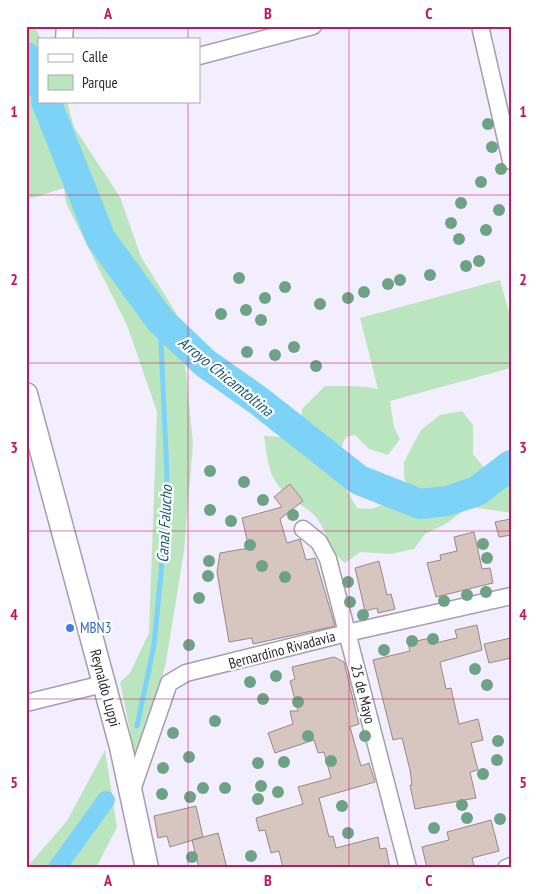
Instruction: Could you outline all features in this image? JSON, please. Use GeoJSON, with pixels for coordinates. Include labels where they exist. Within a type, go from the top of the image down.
{"type":"FeatureCollection","features":[{"type":"Feature","properties":{"kind":"street"},"geometry":{"type":"LineString","coordinates":[[200,56],[313,26]]}},
{"type":"Feature","properties":{"kind":"street"},"geometry":{"type":"LineString","coordinates":[[480,26],[511,161]]}},
{"type":"Feature","properties":{"kind":"street","name":"Reynaldo Luppi"},"geometry":{"type":"LineString","coordinates":[[27,403],[103,684],[131,793],[147,868]]}},
{"type":"Feature","properties":{"kind":"street","name":"25 de Mayo"},"geometry":{"type":"LineString","coordinates":[[303,528],[319,542],[328,559],[408,868]]}},
{"type":"Feature","properties":{"kind":"street","name":"Bernardino Rivadavia"},"geometry":{"type":"LineString","coordinates":[[131,793],[169,683],[186,673],[347,633],[511,596]]}},
{"type":"Feature","properties":{"kind":"street"},"geometry":{"type":"LineString","coordinates":[[26,703],[103,684]]}},
{"type":"Feature","properties":{"kind":"street"},"geometry":{"type":"LineString","coordinates":[[506,868],[511,866]]}},
{"type":"Feature","properties":{"kind":"green space"},"geometry":{"type":"Polygon","coordinates":[[[26,26],[34,26],[40,38],[38,38],[38,102],[67,102],[74,127],[120,197],[141,257],[176,313],[186,373],[193,444],[184,551],[166,662],[137,765],[120,682],[130,673],[149,633],[157,412],[127,325],[66,203],[64,188],[26,200],[26,26]]]}},
{"type":"Feature","properties":{"kind":"green space"},"geometry":{"type":"Polygon","coordinates":[[[500,280],[511,320],[511,368],[390,401],[394,427],[400,439],[388,455],[369,449],[355,435],[346,437],[339,457],[339,466],[343,482],[357,508],[371,509],[409,495],[404,478],[404,462],[421,430],[440,415],[462,411],[473,425],[473,454],[496,482],[511,479],[511,513],[478,508],[465,509],[449,522],[425,534],[414,549],[391,554],[360,552],[345,563],[332,548],[316,517],[308,509],[291,498],[277,484],[268,463],[264,436],[281,437],[301,423],[302,409],[325,386],[358,386],[378,389],[360,318],[500,280]]]}},
{"type":"Feature","properties":{"kind":"green space"},"geometry":{"type":"Polygon","coordinates":[[[105,750],[117,827],[96,868],[26,868],[67,821],[105,750]]]}},
{"type":"Feature","properties":{"kind":"building"},"geometry":{"type":"Polygon","coordinates":[[[290,484],[303,501],[280,519],[287,543],[300,539],[306,560],[315,558],[335,626],[253,644],[252,638],[229,642],[217,572],[220,553],[249,548],[242,518],[282,507],[274,497],[290,484]]]}},
{"type":"Feature","properties":{"kind":"building"},"geometry":{"type":"Polygon","coordinates":[[[511,519],[511,535],[499,537],[495,522],[511,519]]]}},
{"type":"Feature","properties":{"kind":"building"},"geometry":{"type":"Polygon","coordinates":[[[474,532],[482,569],[490,568],[493,583],[436,597],[427,563],[441,560],[440,555],[457,551],[454,537],[474,532]]]}},
{"type":"Feature","properties":{"kind":"building"},"geometry":{"type":"Polygon","coordinates":[[[379,561],[387,595],[391,594],[395,609],[378,613],[377,608],[365,611],[355,568],[379,561]]]}},
{"type":"Feature","properties":{"kind":"building"},"geometry":{"type":"Polygon","coordinates":[[[477,625],[482,650],[440,662],[446,689],[451,688],[459,724],[478,719],[483,740],[471,743],[478,770],[470,772],[476,798],[415,809],[410,785],[412,785],[410,770],[402,738],[393,740],[373,660],[410,651],[408,643],[430,638],[431,644],[457,638],[455,630],[477,625]]]}},
{"type":"Feature","properties":{"kind":"building"},"geometry":{"type":"Polygon","coordinates":[[[511,638],[511,658],[489,663],[484,644],[511,638]]]}},
{"type":"Feature","properties":{"kind":"building"},"geometry":{"type":"Polygon","coordinates":[[[334,657],[344,662],[359,724],[350,727],[361,766],[369,763],[375,782],[319,798],[329,837],[333,836],[336,848],[378,837],[380,849],[386,848],[390,868],[283,868],[279,851],[271,853],[265,830],[259,831],[256,818],[303,804],[298,787],[331,778],[324,752],[318,753],[314,740],[275,753],[268,733],[293,724],[290,711],[298,711],[290,681],[295,679],[292,667],[334,657]]]}},
{"type":"Feature","properties":{"kind":"building"},"geometry":{"type":"Polygon","coordinates":[[[196,806],[203,837],[170,847],[167,836],[158,838],[154,816],[196,806]]]}},
{"type":"Feature","properties":{"kind":"building"},"geometry":{"type":"Polygon","coordinates":[[[491,820],[499,851],[472,858],[474,865],[463,868],[427,868],[422,847],[449,840],[447,832],[491,820]]]}},
{"type":"Feature","properties":{"kind":"building"},"geometry":{"type":"Polygon","coordinates":[[[218,833],[227,868],[199,868],[192,840],[218,833]]]}},
{"type":"Feature","properties":{"kind":"waterway","name":"Arroyo Chicamtoltina"},"geometry":{"type":"LineString","coordinates":[[26,57],[38,82]]}},
{"type":"Feature","properties":{"kind":"waterway","name":"Arroyo Chicamtoltina"},"geometry":{"type":"LineString","coordinates":[[46,102],[101,239],[160,320],[205,363],[259,401],[359,480],[420,504],[447,501],[477,491],[511,465]]}},
{"type":"Feature","properties":{"kind":"waterway","name":"Canal Falucho"},"geometry":{"type":"LineString","coordinates":[[137,726],[154,645],[167,475],[160,320]]}},
{"type":"Feature","properties":{"kind":"waterway","name":"Canal Falucho"},"geometry":{"type":"LineString","coordinates":[[57,868],[106,800]]}},
{"type":"Feature","properties":{"kind":"place","name":"MBN3"},"geometry":{"type":"Point","coordinates":[70,628]}}]}
